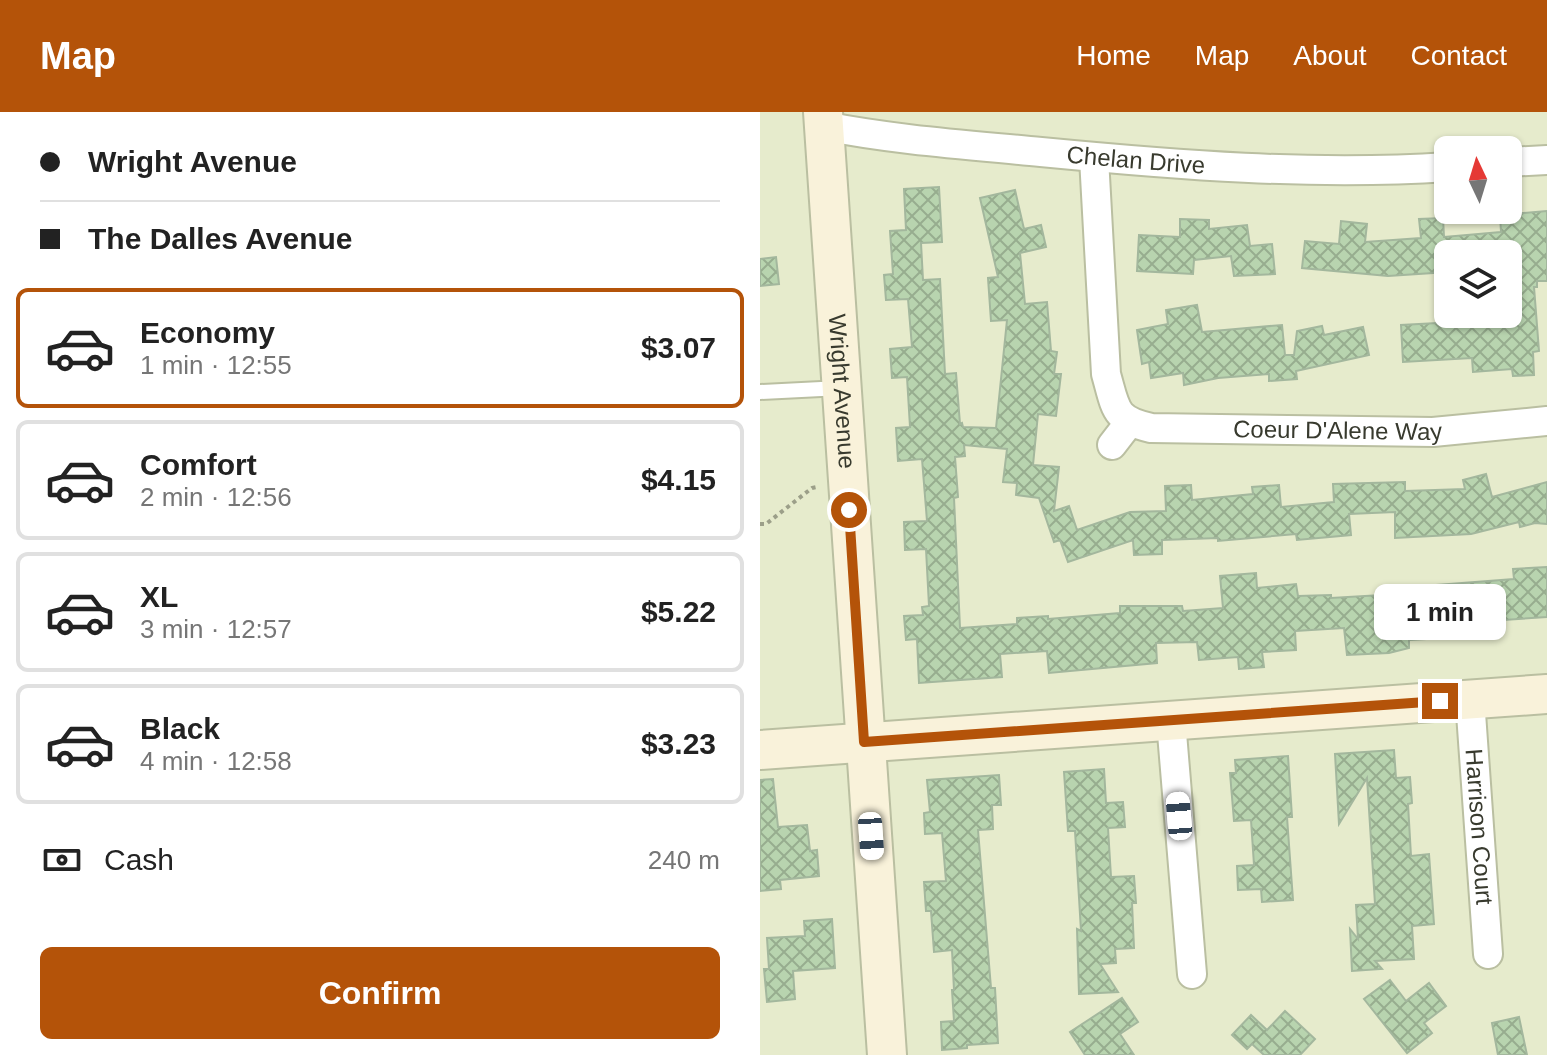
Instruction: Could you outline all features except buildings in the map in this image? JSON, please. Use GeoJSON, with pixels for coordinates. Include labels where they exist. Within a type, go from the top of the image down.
{"type":"FeatureCollection","features":[{"type":"Feature","properties":{"kind":"street","name":"Chelan Drive"},"geometry":{"type":"LineString","coordinates":[[824,119],[855,132],[1207,168],[1434,168]]}},
{"type":"Feature","properties":{"kind":"street","name":"Wright Avenue"},"geometry":{"type":"LineString","coordinates":[[824,119],[864,742],[880,1055]]}},
{"type":"Feature","properties":{"kind":"street","name":"Coeur D'Alene Way"},"geometry":{"type":"LineString","coordinates":[[1094,158],[1106,374],[1120,434],[1151,428],[1433,432],[1547,421]]}},
{"type":"Feature","properties":{"kind":"street"},"geometry":{"type":"LineString","coordinates":[[1522,161],[1547,160]]}},
{"type":"Feature","properties":{"kind":"street"},"geometry":{"type":"LineString","coordinates":[[760,750],[1547,694]]}},
{"type":"Feature","properties":{"kind":"street","name":"Harrison Court"},"geometry":{"type":"LineString","coordinates":[[1470,699],[1488,954]]}},
{"type":"Feature","properties":{"kind":"street"},"geometry":{"type":"LineString","coordinates":[[1171,721],[1192,974]]}},
{"type":"Feature","properties":{"kind":"lane"},"geometry":{"type":"LineString","coordinates":[[760,392],[841,388]]}},
{"type":"Feature","properties":{"kind":"path"},"geometry":{"type":"LineString","coordinates":[[760,524],[766,524],[812,488],[847,481]]}},
{"type":"Feature","properties":{"kind":"route"},"geometry":{"type":"LineString","coordinates":[[849,510],[864,742],[1440,701]]}}]}
